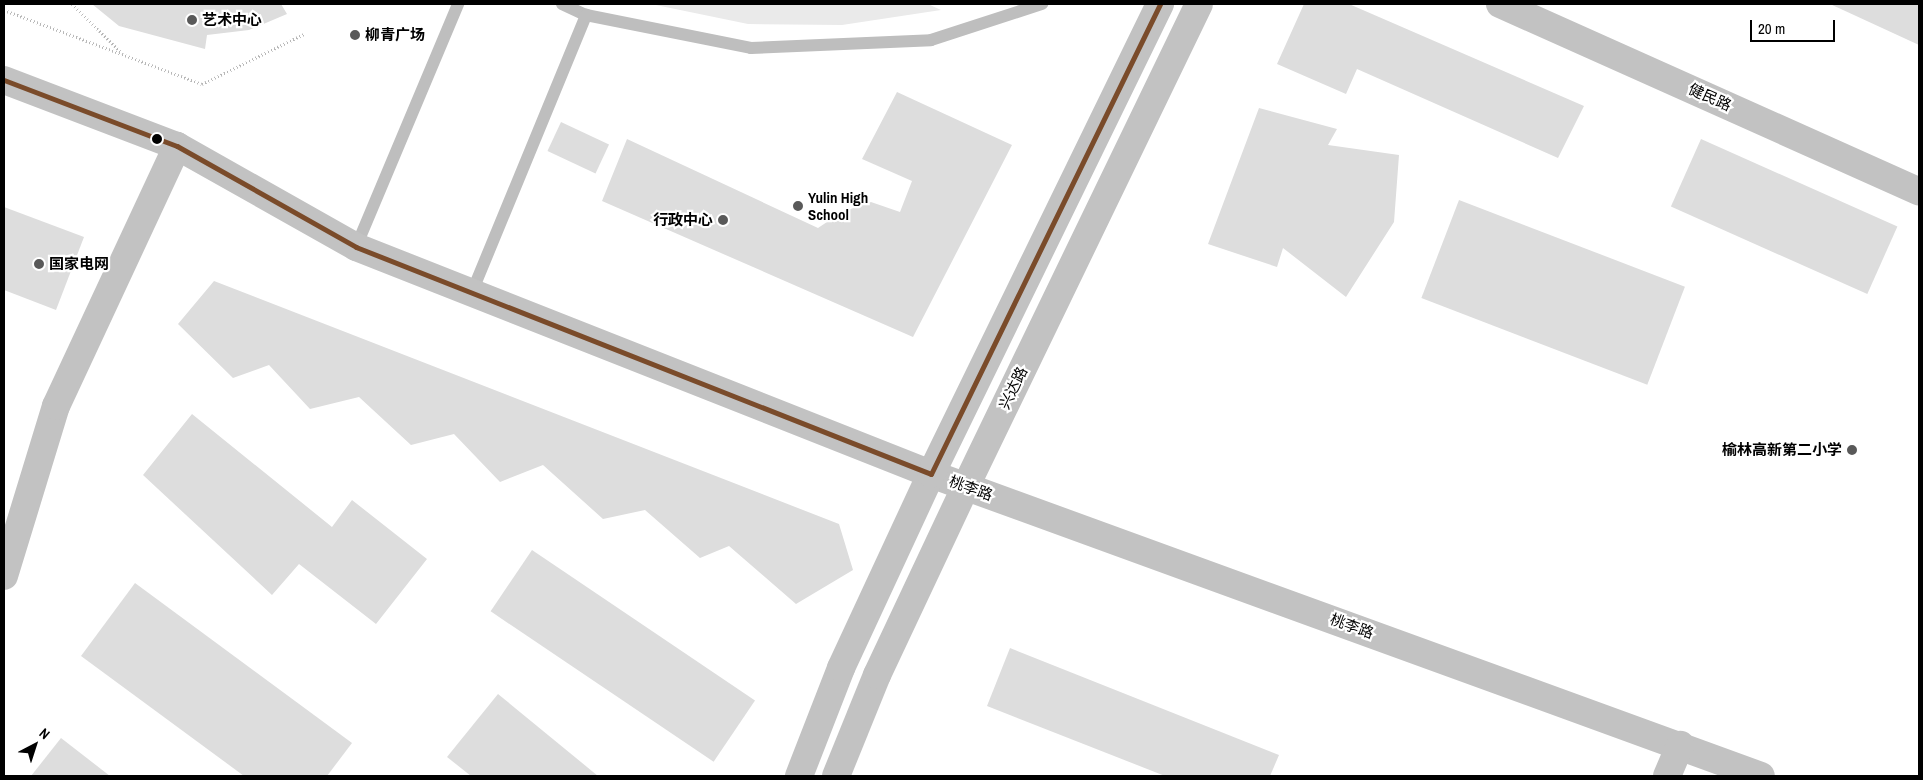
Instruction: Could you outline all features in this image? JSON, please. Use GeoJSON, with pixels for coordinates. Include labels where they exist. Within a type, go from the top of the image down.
{"type":"FeatureCollection","features":[{"type":"Feature","properties":{"kind":"main road"},"geometry":{"type":"LineString","coordinates":[[799,776],[841,668],[931,474],[1160,4]]}},
{"type":"Feature","properties":{"kind":"main road","name":"兴达路"},"geometry":{"type":"LineString","coordinates":[[836,776],[877,676],[966,486],[1199,4]]}},
{"type":"Feature","properties":{"kind":"main road","name":"健民路"},"geometry":{"type":"LineString","coordinates":[[1500,4],[1919,191]]}},
{"type":"Feature","properties":{"kind":"main road","name":"桃李路"},"geometry":{"type":"LineString","coordinates":[[4,80],[176,146],[356,247],[931,474],[1761,776]]}},
{"type":"Feature","properties":{"kind":"main road"},"geometry":{"type":"LineString","coordinates":[[4,576],[56,406],[176,146]]}},
{"type":"Feature","properties":{"kind":"main road"},"geometry":{"type":"LineString","coordinates":[[1667,776],[1680,745]]}},
{"type":"Feature","properties":{"kind":"lane"},"geometry":{"type":"LineString","coordinates":[[356,247],[458,4]]}},
{"type":"Feature","properties":{"kind":"lane"},"geometry":{"type":"LineString","coordinates":[[562,4],[586,15],[751,48],[931,40],[1042,4]]}},
{"type":"Feature","properties":{"kind":"lane"},"geometry":{"type":"LineString","coordinates":[[472,292],[586,15]]}},
{"type":"Feature","properties":{"kind":"path"},"geometry":{"type":"LineString","coordinates":[[72,4],[124,55]]}},
{"type":"Feature","properties":{"kind":"path"},"geometry":{"type":"LineString","coordinates":[[4,10],[202,84],[304,34]]}},
{"type":"Feature","properties":{"kind":"shaded area"},"geometry":{"type":"Polygon","coordinates":[[[651,4],[928,4],[941,10],[842,25],[748,24],[651,4]]]}},
{"type":"Feature","properties":{"kind":"building","name":"艺术中心"},"geometry":{"type":"Polygon","coordinates":[[[92,4],[281,4],[287,14],[249,30],[207,35],[205,49],[119,26],[92,4]]]}},
{"type":"Feature","properties":{"kind":"building"},"geometry":{"type":"Polygon","coordinates":[[[1304,4],[1349,4],[1584,106],[1558,158],[1357,69],[1346,94],[1277,64],[1304,4]]]}},
{"type":"Feature","properties":{"kind":"building"},"geometry":{"type":"Polygon","coordinates":[[[1830,4],[1919,4],[1919,45],[1830,4]]]}},
{"type":"Feature","properties":{"kind":"building","name":"行政中心"},"geometry":{"type":"Polygon","coordinates":[[[897,92],[1012,145],[913,337],[602,201],[627,139],[818,228],[842,212],[871,202],[900,212],[912,181],[862,159],[897,92]]]}},
{"type":"Feature","properties":{"kind":"building"},"geometry":{"type":"Polygon","coordinates":[[[1259,108],[1337,129],[1328,145],[1399,155],[1394,222],[1346,297],[1283,248],[1277,267],[1208,244],[1259,108]]]}},
{"type":"Feature","properties":{"kind":"building"},"geometry":{"type":"Polygon","coordinates":[[[561,122],[609,144],[596,173],[547,151],[561,122]]]}},
{"type":"Feature","properties":{"kind":"building"},"geometry":{"type":"Polygon","coordinates":[[[1701,139],[1897,226],[1867,294],[1671,207],[1701,139]]]}},
{"type":"Feature","properties":{"kind":"building"},"geometry":{"type":"Polygon","coordinates":[[[1459,200],[1685,287],[1647,385],[1421,298],[1459,200]]]}},
{"type":"Feature","properties":{"kind":"building","name":"国家电网"},"geometry":{"type":"Polygon","coordinates":[[[4,207],[84,237],[56,310],[4,290],[4,207]]]}},
{"type":"Feature","properties":{"kind":"building"},"geometry":{"type":"Polygon","coordinates":[[[214,281],[839,524],[853,570],[796,604],[729,546],[700,558],[645,510],[603,519],[543,465],[500,482],[454,434],[411,445],[359,397],[310,409],[269,365],[233,378],[178,324],[214,281]]]}},
{"type":"Feature","properties":{"kind":"building"},"geometry":{"type":"Polygon","coordinates":[[[192,414],[332,527],[352,500],[427,559],[376,624],[299,564],[272,595],[143,475],[192,414]]]}},
{"type":"Feature","properties":{"kind":"building"},"geometry":{"type":"Polygon","coordinates":[[[532,550],[755,700],[714,762],[491,611],[532,550]]]}},
{"type":"Feature","properties":{"kind":"building"},"geometry":{"type":"Polygon","coordinates":[[[135,583],[352,743],[327,776],[244,776],[81,656],[135,583]]]}},
{"type":"Feature","properties":{"kind":"building"},"geometry":{"type":"Polygon","coordinates":[[[1010,648],[1279,755],[1270,776],[1165,776],[987,706],[1010,648]]]}},
{"type":"Feature","properties":{"kind":"building"},"geometry":{"type":"Polygon","coordinates":[[[498,694],[598,776],[471,776],[447,757],[498,694]]]}},
{"type":"Feature","properties":{"kind":"building"},"geometry":{"type":"Polygon","coordinates":[[[61,738],[110,776],[31,776],[61,738]]]}},
{"type":"Feature","properties":{"kind":"transit line"},"geometry":{"type":"LineString","coordinates":[[4,80],[177,146],[356,247],[931,474],[1160,4]]}},
{"type":"Feature","properties":{"kind":"place","name":"艺术中心"},"geometry":{"type":"Point","coordinates":[192,20]}},
{"type":"Feature","properties":{"kind":"place","name":"柳青广场"},"geometry":{"type":"Point","coordinates":[355,35]}},
{"type":"Feature","properties":{"kind":"place","name":"Yulin High School"},"geometry":{"type":"Point","coordinates":[798,206]}},
{"type":"Feature","properties":{"kind":"place","name":"行政中心"},"geometry":{"type":"Point","coordinates":[723,220]}},
{"type":"Feature","properties":{"kind":"place","name":"国家电网"},"geometry":{"type":"Point","coordinates":[39,264]}},
{"type":"Feature","properties":{"kind":"place","name":"榆林高新第二小学"},"geometry":{"type":"Point","coordinates":[1852,450]}}]}
